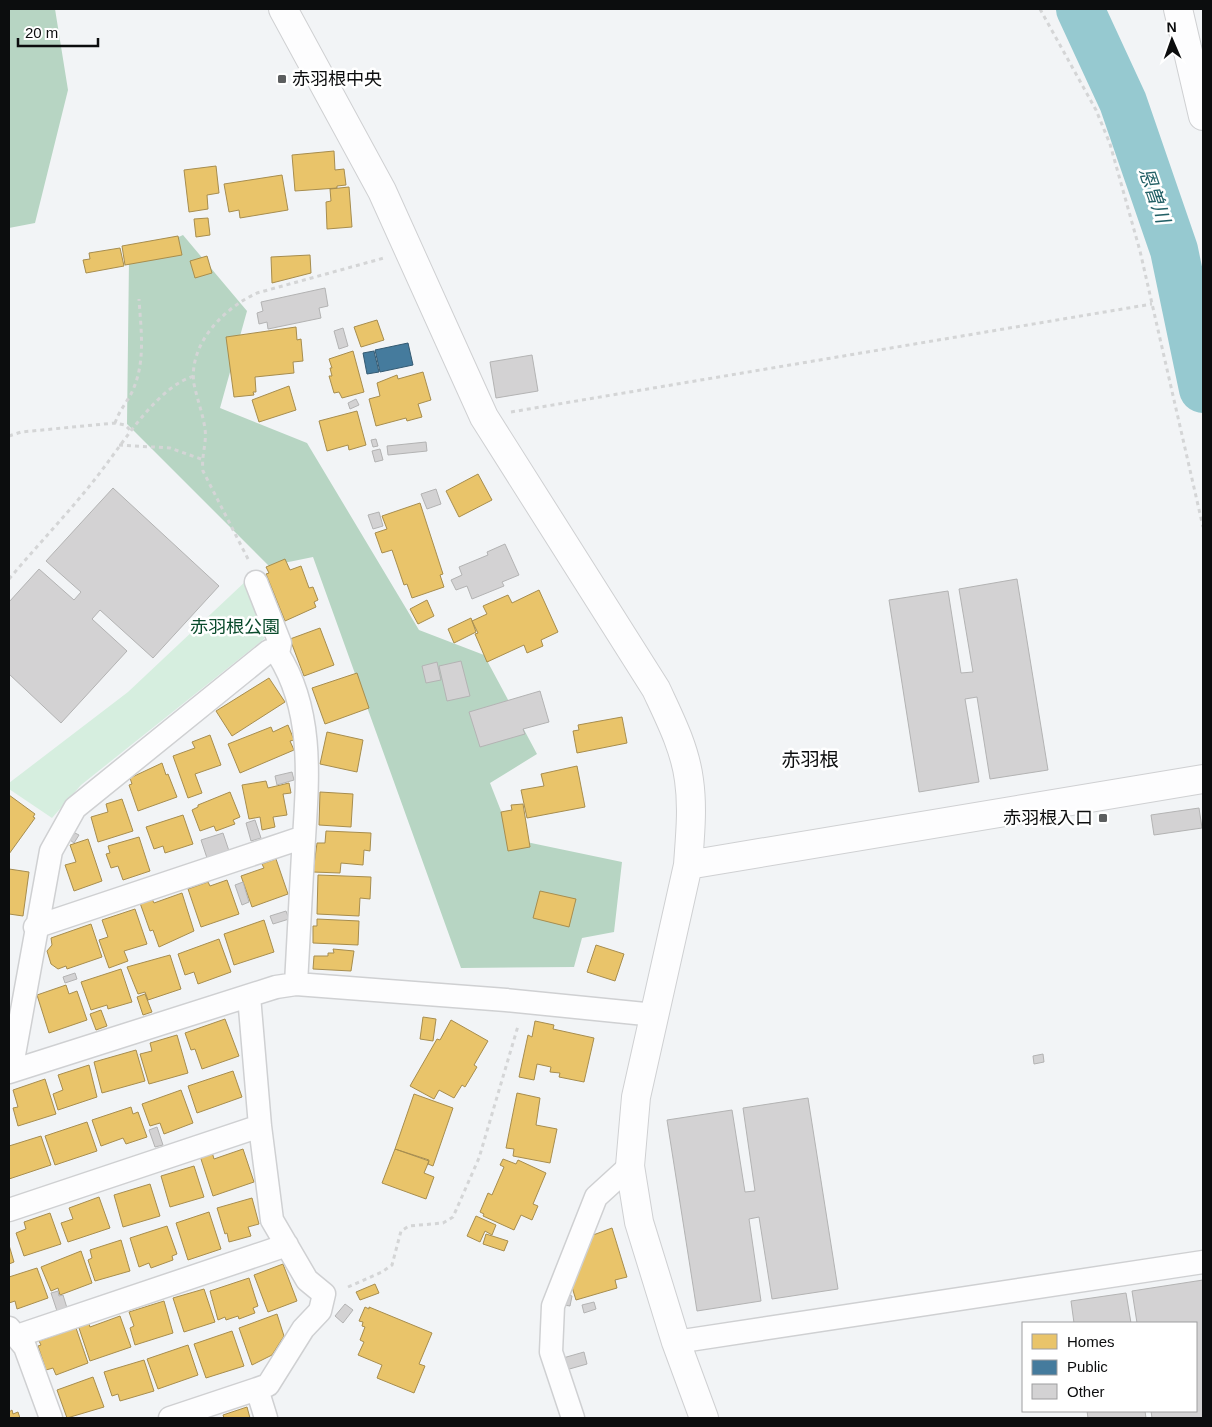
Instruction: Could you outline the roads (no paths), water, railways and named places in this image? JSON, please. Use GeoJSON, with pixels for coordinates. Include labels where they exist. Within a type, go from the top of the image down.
{"type":"FeatureCollection","features":[{"type":"Feature","properties":{"kind":"street"},"geometry":{"type":"LineString","coordinates":[[283,9],[382,191],[484,417],[656,689],[675,730],[689,778],[691,826],[688,865],[636,1097],[630,1166],[639,1222],[676,1342],[704,1418]]}},
{"type":"Feature","properties":{"kind":"street"},"geometry":{"type":"LineString","coordinates":[[1178,9],[1203,116]]}},
{"type":"Feature","properties":{"kind":"street"},"geometry":{"type":"LineString","coordinates":[[256,582],[280,643],[278,654]]}},
{"type":"Feature","properties":{"kind":"street"},"geometry":{"type":"LineString","coordinates":[[296,984],[307,744],[301,704],[289,671],[278,654],[269,651],[75,808],[51,851],[35,928],[10,1071],[276,987],[296,984],[526,1002],[655,1015]]}},
{"type":"Feature","properties":{"kind":"street"},"geometry":{"type":"LineString","coordinates":[[688,865],[1203,779]]}},
{"type":"Feature","properties":{"kind":"street"},"geometry":{"type":"LineString","coordinates":[[35,928],[304,837]]}},
{"type":"Feature","properties":{"kind":"street"},"geometry":{"type":"LineString","coordinates":[[170,1418],[268,1386],[303,1329],[320,1311],[324,1294],[307,1280],[272,1220],[260,1126],[250,996]]}},
{"type":"Feature","properties":{"kind":"street"},"geometry":{"type":"LineString","coordinates":[[9,1210],[260,1126]]}},
{"type":"Feature","properties":{"kind":"street"},"geometry":{"type":"LineString","coordinates":[[573,1418],[551,1352],[553,1306],[596,1197],[630,1166]]}},
{"type":"Feature","properties":{"kind":"street"},"geometry":{"type":"LineString","coordinates":[[51,1418],[24,1347],[13,1332],[287,1244]]}},
{"type":"Feature","properties":{"kind":"street"},"geometry":{"type":"LineString","coordinates":[[676,1342],[1203,1262]]}},
{"type":"Feature","properties":{"kind":"street"},"geometry":{"type":"LineString","coordinates":[[257,1389],[266,1418]]}},
{"type":"Feature","properties":{"kind":"waterway","name":"恩曽川"},"geometry":{"type":"LineString","coordinates":[[1080,9],[1123,102],[1174,250],[1203,389]]}},
{"type":"Feature","properties":{"kind":"place","name":"赤羽根中央"},"geometry":{"type":"Point","coordinates":[282,79]}},
{"type":"Feature","properties":{"kind":"place","name":"赤羽根入口"},"geometry":{"type":"Point","coordinates":[1103,818]}},
{"type":"Feature","properties":{"kind":"district","name":"赤羽根"},"geometry":{"type":"Point","coordinates":[810,759]}},
{"type":"Feature","properties":{"kind":"park label","name":"赤羽根公園"},"geometry":{"type":"Point","coordinates":[235,627]}}]}
